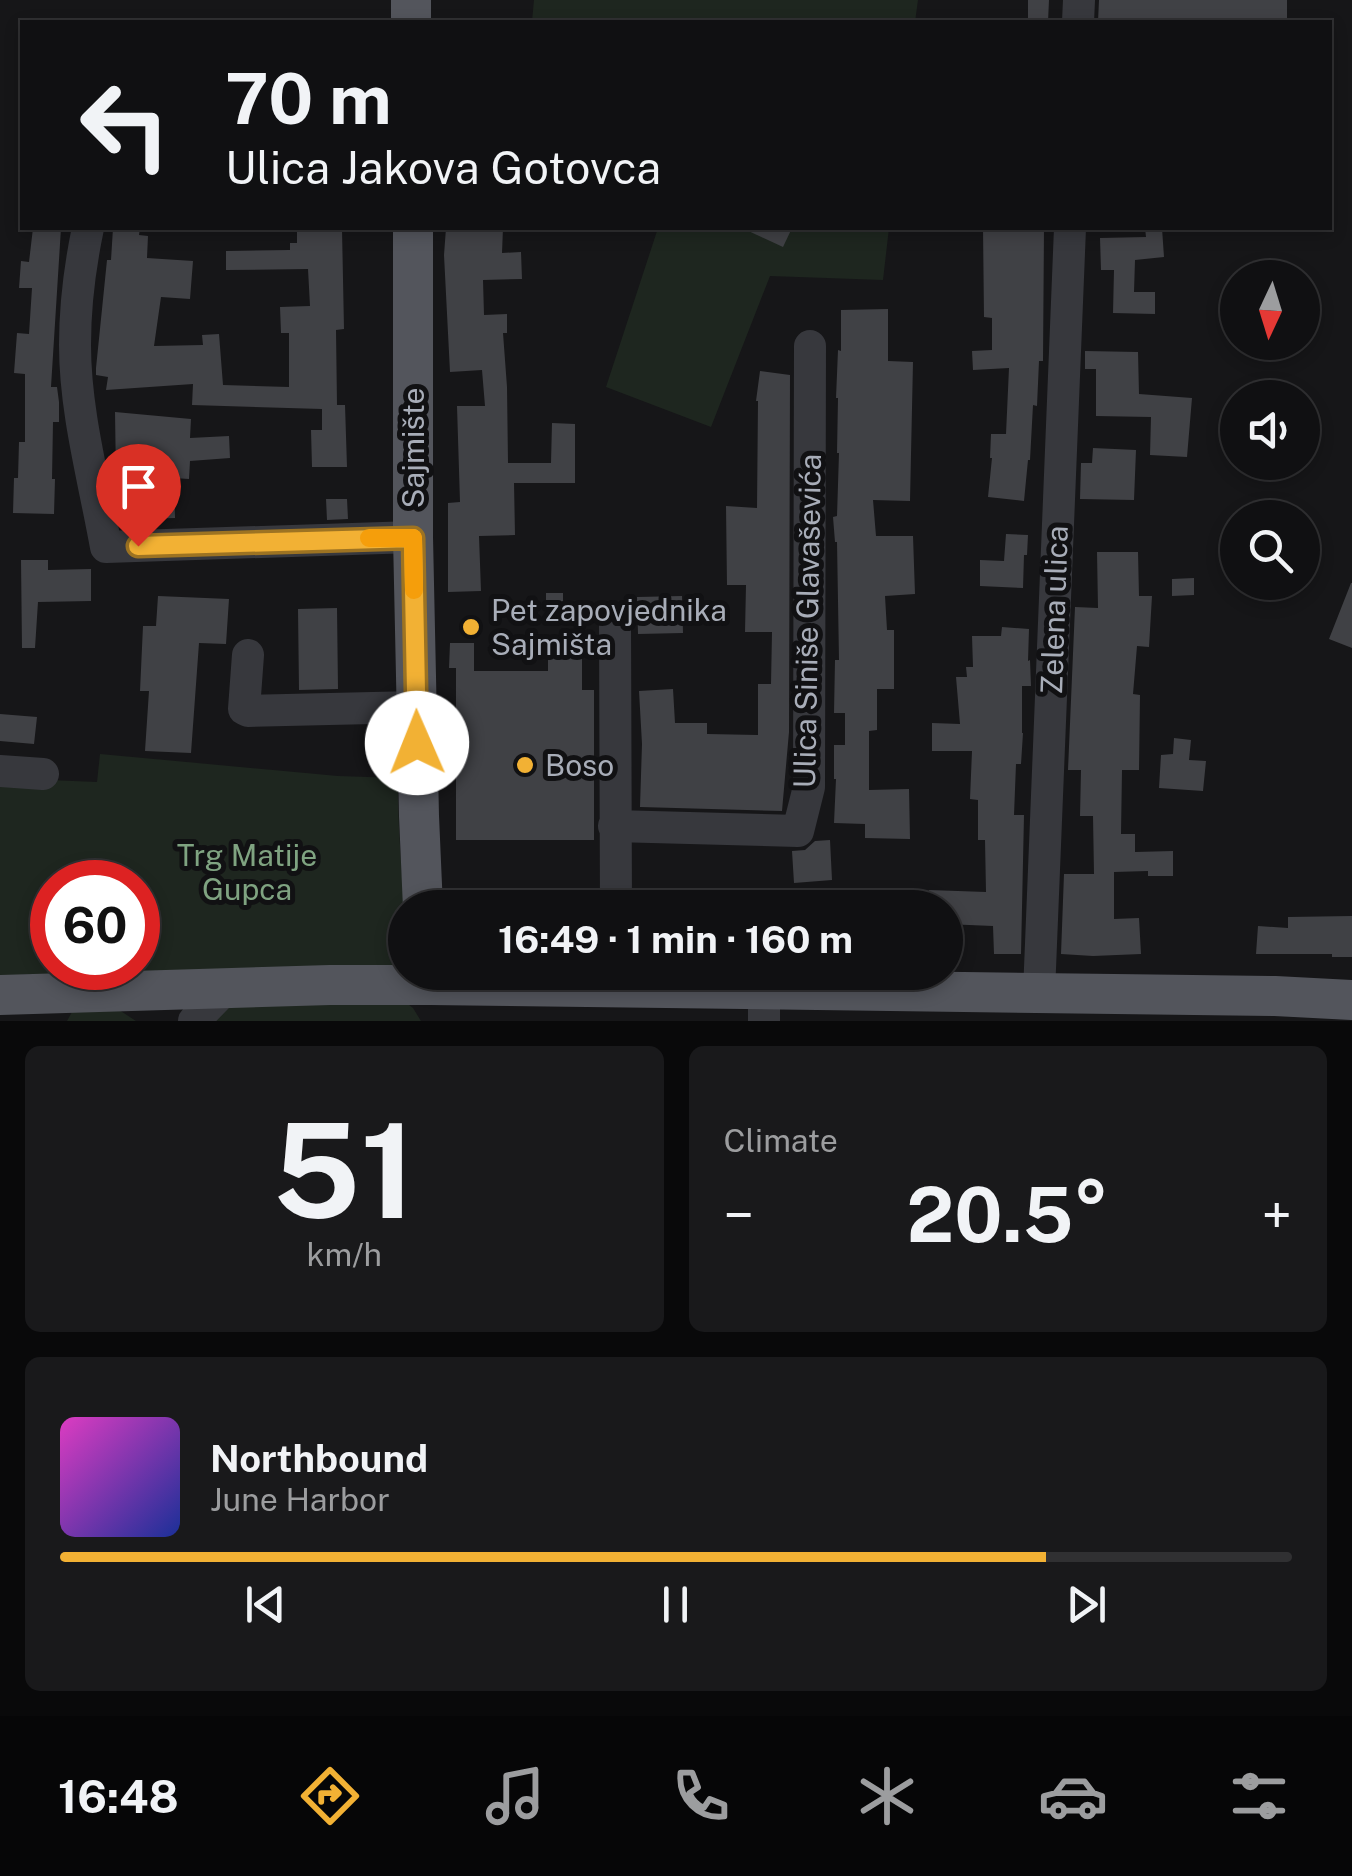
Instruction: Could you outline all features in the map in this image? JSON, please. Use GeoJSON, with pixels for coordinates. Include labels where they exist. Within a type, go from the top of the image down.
{"type":"FeatureCollection","features":[{"type":"Feature","properties":{"kind":"main road","name":"Sajmište"},"geometry":{"type":"LineString","coordinates":[[412,230],[413,538],[422,890]]}},
{"type":"Feature","properties":{"kind":"main road"},"geometry":{"type":"LineString","coordinates":[[0,995],[63,1007],[183,1010],[228,987],[431,993],[473,990]]}},
{"type":"Feature","properties":{"kind":"main road"},"geometry":{"type":"LineString","coordinates":[[675,990],[764,1005],[1275,996],[1352,1000]]}},
{"type":"Feature","properties":{"kind":"street"},"geometry":{"type":"LineString","coordinates":[[88,230],[78,276],[75,348],[82,414],[106,546],[413,538]]}},
{"type":"Feature","properties":{"kind":"street","name":"Zelena ulica"},"geometry":{"type":"LineString","coordinates":[[1052,1002],[1070,230]]}},
{"type":"Feature","properties":{"kind":"street","name":"Ulica Siniše Glavaševića"},"geometry":{"type":"LineString","coordinates":[[614,826],[798,831],[809,786],[810,346]]}},
{"type":"Feature","properties":{"kind":"street"},"geometry":{"type":"LineString","coordinates":[[615,622],[616,890]]}},
{"type":"Feature","properties":{"kind":"street"},"geometry":{"type":"LineString","coordinates":[[248,656],[244,709],[248,711],[416,707]]}},
{"type":"Feature","properties":{"kind":"street"},"geometry":{"type":"LineString","coordinates":[[0,772],[43,774]]}},
{"type":"Feature","properties":{"kind":"green space"},"geometry":{"type":"Polygon","coordinates":[[[534,0],[918,0],[915,20],[532,20],[534,0]]]}},
{"type":"Feature","properties":{"kind":"green space"},"geometry":{"type":"Polygon","coordinates":[[[657,230],[889,230],[883,280],[770,276],[711,427],[606,387],[657,230]]]}},
{"type":"Feature","properties":{"kind":"green space","name":"Trg Matije Gupca"},"geometry":{"type":"Polygon","coordinates":[[[100,754],[398,778],[403,890],[388,890],[388,970],[160,978],[160,860],[30,860],[30,974],[0,977],[0,778],[97,782],[100,754]]]}},
{"type":"Feature","properties":{"kind":"green space"},"geometry":{"type":"Polygon","coordinates":[[[228,1000],[404,1001],[421,1021],[203,1021],[228,1000]]]}},
{"type":"Feature","properties":{"kind":"green space"},"geometry":{"type":"Polygon","coordinates":[[[110,1004],[136,1021],[67,1021],[73,1010],[110,1004]]]}},
{"type":"Feature","properties":{"kind":"building"},"geometry":{"type":"Polygon","coordinates":[[[1028,0],[1049,0],[1048,20],[1028,20],[1028,0]]]}},
{"type":"Feature","properties":{"kind":"building"},"geometry":{"type":"Polygon","coordinates":[[[1099,0],[1287,0],[1287,20],[1098,20],[1099,0]]]}},
{"type":"Feature","properties":{"kind":"building"},"geometry":{"type":"Polygon","coordinates":[[[33,230],[61,230],[51,387],[57,387],[59,402],[59,422],[53,422],[54,514],[13,513],[19,442],[25,442],[25,374],[14,373],[17,333],[29,334],[32,288],[19,288],[21,261],[29,262],[33,230]]]}},
{"type":"Feature","properties":{"kind":"building"},"geometry":{"type":"Polygon","coordinates":[[[113,230],[140,230],[139,235],[148,236],[147,258],[193,261],[190,299],[161,297],[154,346],[203,345],[202,335],[219,334],[223,385],[289,387],[289,333],[281,333],[280,307],[310,306],[308,269],[226,270],[226,251],[290,250],[290,243],[297,243],[297,230],[342,230],[344,329],[336,330],[337,405],[345,405],[347,467],[312,467],[311,430],[322,430],[322,409],[192,405],[193,384],[106,390],[108,377],[96,375],[96,368],[107,260],[111,260],[113,230]]]}},
{"type":"Feature","properties":{"kind":"building"},"geometry":{"type":"Polygon","coordinates":[[[446,230],[503,230],[502,253],[521,252],[522,279],[483,280],[484,315],[507,314],[507,333],[503,333],[508,463],[551,463],[552,423],[575,424],[575,483],[514,483],[515,535],[479,536],[481,591],[448,592],[448,503],[460,502],[457,406],[485,406],[482,370],[450,372],[446,230]]]}},
{"type":"Feature","properties":{"kind":"building"},"geometry":{"type":"Polygon","coordinates":[[[746,230],[791,230],[783,247],[746,230]]]}},
{"type":"Feature","properties":{"kind":"building"},"geometry":{"type":"Polygon","coordinates":[[[983,230],[1044,230],[1043,361],[1039,361],[1037,406],[1033,405],[1024,501],[988,497],[991,434],[1006,434],[1009,368],[973,370],[972,351],[992,350],[992,318],[984,317],[983,230]]]}},
{"type":"Feature","properties":{"kind":"building"},"geometry":{"type":"Polygon","coordinates":[[[1145,230],[1162,230],[1164,257],[1135,260],[1134,292],[1155,292],[1155,314],[1113,313],[1114,270],[1101,270],[1100,238],[1146,237],[1145,230]]]}},
{"type":"Feature","properties":{"kind":"building"},"geometry":{"type":"Polygon","coordinates":[[[888,309],[888,361],[913,362],[910,501],[873,500],[876,536],[913,536],[915,594],[885,596],[887,630],[894,630],[894,689],[877,689],[877,730],[869,731],[869,790],[909,789],[910,839],[865,838],[865,824],[834,823],[834,745],[845,745],[845,713],[834,713],[835,660],[839,660],[833,517],[837,516],[836,398],[841,310],[888,309]]]}},
{"type":"Feature","properties":{"kind":"building"},"geometry":{"type":"Polygon","coordinates":[[[1085,351],[1138,352],[1139,394],[1192,398],[1187,457],[1150,455],[1151,417],[1096,416],[1096,369],[1085,369],[1085,351]]]}},
{"type":"Feature","properties":{"kind":"building"},"geometry":{"type":"Polygon","coordinates":[[[760,371],[790,375],[789,732],[782,811],[640,807],[639,691],[673,689],[675,723],[707,723],[707,734],[758,735],[758,684],[771,684],[772,632],[745,632],[746,585],[727,585],[726,506],[757,508],[756,401],[760,371]]]}},
{"type":"Feature","properties":{"kind":"building"},"geometry":{"type":"Polygon","coordinates":[[[115,412],[191,419],[190,438],[229,436],[230,458],[190,461],[189,479],[174,478],[175,518],[140,519],[139,477],[116,478],[115,412]]]}},
{"type":"Feature","properties":{"kind":"building"},"geometry":{"type":"Polygon","coordinates":[[[1093,448],[1136,450],[1134,500],[1080,499],[1081,463],[1092,463],[1093,448]]]}},
{"type":"Feature","properties":{"kind":"building"},"geometry":{"type":"Polygon","coordinates":[[[326,499],[347,499],[348,519],[327,520],[326,499]]]}},
{"type":"Feature","properties":{"kind":"building"},"geometry":{"type":"Polygon","coordinates":[[[1006,534],[1028,535],[1023,588],[980,586],[980,560],[1004,561],[1006,534]]]}},
{"type":"Feature","properties":{"kind":"building"},"geometry":{"type":"Polygon","coordinates":[[[1097,552],[1138,552],[1139,596],[1152,596],[1149,647],[1137,646],[1133,694],[1140,695],[1139,770],[1122,770],[1121,834],[1135,834],[1135,852],[1173,851],[1173,876],[1148,876],[1148,871],[1114,872],[1114,919],[1139,918],[1141,954],[1061,954],[1064,874],[1094,874],[1093,816],[1080,816],[1081,770],[1068,770],[1075,607],[1098,608],[1097,552]]]}},
{"type":"Feature","properties":{"kind":"building"},"geometry":{"type":"Polygon","coordinates":[[[21,560],[48,560],[48,570],[91,569],[91,601],[38,602],[35,648],[22,648],[21,560]]]}},
{"type":"Feature","properties":{"kind":"building"},"geometry":{"type":"Polygon","coordinates":[[[1194,578],[1194,595],[1172,596],[1172,579],[1194,578]]]}},
{"type":"Feature","properties":{"kind":"building"},"geometry":{"type":"Polygon","coordinates":[[[1352,583],[1352,648],[1329,639],[1352,583]]]}},
{"type":"Feature","properties":{"kind":"building"},"geometry":{"type":"Polygon","coordinates":[[[546,593],[563,593],[563,610],[546,609],[546,593]]]}},
{"type":"Feature","properties":{"kind":"building"},"geometry":{"type":"Polygon","coordinates":[[[158,596],[229,599],[226,644],[199,643],[191,753],[145,751],[149,691],[140,691],[143,626],[156,626],[158,596]]]}},
{"type":"Feature","properties":{"kind":"building"},"geometry":{"type":"Polygon","coordinates":[[[682,596],[683,633],[638,634],[637,597],[682,596]]]}},
{"type":"Feature","properties":{"kind":"building"},"geometry":{"type":"Polygon","coordinates":[[[337,608],[338,689],[299,690],[298,609],[337,608]]]}},
{"type":"Feature","properties":{"kind":"building"},"geometry":{"type":"Polygon","coordinates":[[[1002,627],[1029,629],[1031,686],[1022,686],[1023,733],[1021,764],[1016,764],[1014,815],[1024,815],[1021,954],[994,954],[993,926],[963,925],[963,891],[986,892],[985,840],[978,840],[978,800],[970,799],[972,751],[932,751],[932,723],[960,724],[956,677],[967,677],[966,667],[973,667],[972,636],[1001,636],[1002,627]]]}},
{"type":"Feature","properties":{"kind":"building","name":"Boso"},"geometry":{"type":"Polygon","coordinates":[[[558,635],[582,635],[582,690],[594,690],[594,840],[456,840],[456,668],[449,668],[450,643],[474,643],[474,671],[548,671],[548,647],[558,647],[558,635]]]}},
{"type":"Feature","properties":{"kind":"building"},"geometry":{"type":"Polygon","coordinates":[[[0,714],[37,717],[34,744],[0,741],[0,714]]]}},
{"type":"Feature","properties":{"kind":"building"},"geometry":{"type":"Polygon","coordinates":[[[1174,738],[1191,740],[1189,760],[1206,761],[1203,791],[1159,788],[1161,755],[1173,754],[1174,738]]]}},
{"type":"Feature","properties":{"kind":"building"},"geometry":{"type":"Polygon","coordinates":[[[830,840],[832,880],[794,883],[792,851],[805,850],[815,841],[830,840]]]}},
{"type":"Feature","properties":{"kind":"building"},"geometry":{"type":"Polygon","coordinates":[[[1352,916],[1352,957],[1256,954],[1258,926],[1288,928],[1288,917],[1352,916]]]}},
{"type":"Feature","properties":{"kind":"slow traffic"},"geometry":{"type":"LineString","coordinates":[[369,538],[413,538],[414,590]]}},
{"type":"Feature","properties":{"kind":"place","name":"Pet zapovjednika Sajmišta"},"geometry":{"type":"Point","coordinates":[471,627]}},
{"type":"Feature","properties":{"kind":"place","name":"Boso"},"geometry":{"type":"Point","coordinates":[525,765]}},
{"type":"Feature","properties":{"kind":"route"},"geometry":{"type":"LineString","coordinates":[[138,546],[413,538],[417,743]]}}]}
